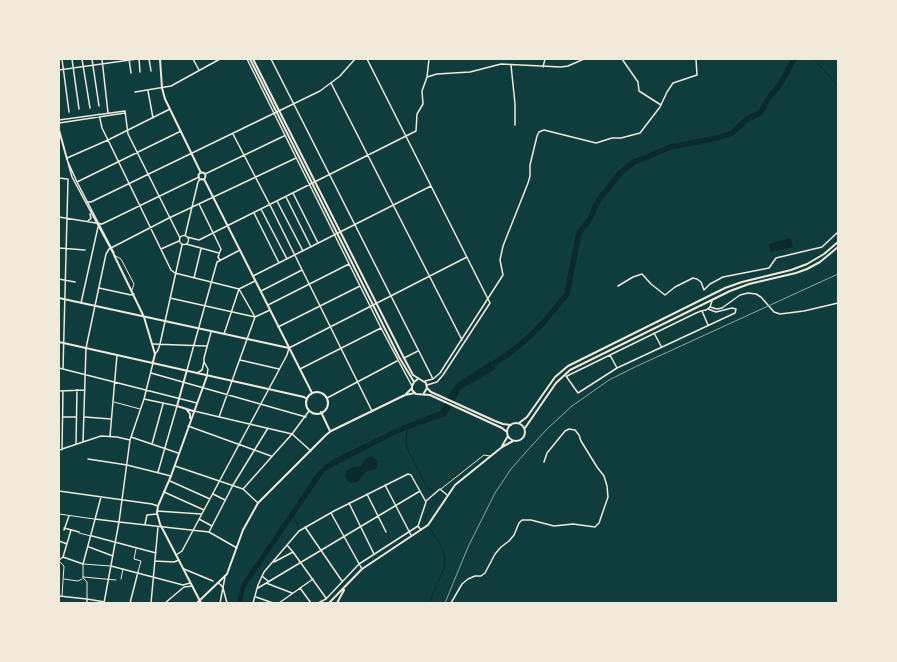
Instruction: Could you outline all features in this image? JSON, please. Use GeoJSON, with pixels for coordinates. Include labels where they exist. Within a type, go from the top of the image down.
{"type":"FeatureCollection","features":[{"type":"Feature","properties":{"kind":"street"},"geometry":{"type":"LineString","coordinates":[[62,59],[69,112]]}},
{"type":"Feature","properties":{"kind":"street"},"geometry":{"type":"LineString","coordinates":[[72,59],[79,109]]}},
{"type":"Feature","properties":{"kind":"street"},"geometry":{"type":"LineString","coordinates":[[82,59],[90,108]]}},
{"type":"Feature","properties":{"kind":"street"},"geometry":{"type":"LineString","coordinates":[[92,59],[99,106]]}},
{"type":"Feature","properties":{"kind":"street"},"geometry":{"type":"LineString","coordinates":[[102,59],[109,114]]}},
{"type":"Feature","properties":{"kind":"street"},"geometry":{"type":"LineString","coordinates":[[59,70],[138,59],[140,72]]}},
{"type":"Feature","properties":{"kind":"street"},"geometry":{"type":"LineString","coordinates":[[150,59],[151,71]]}},
{"type":"Feature","properties":{"kind":"street"},"geometry":{"type":"LineString","coordinates":[[160,59],[162,88],[165,99],[201,173],[199,175],[200,178],[192,207],[186,236],[188,241],[186,244]]}},
{"type":"Feature","properties":{"kind":"street"},"geometry":{"type":"LineString","coordinates":[[193,59],[199,70]]}},
{"type":"Feature","properties":{"kind":"street"},"geometry":{"type":"LineString","coordinates":[[135,92],[171,86],[215,60],[220,59]]}},
{"type":"Feature","properties":{"kind":"street"},"geometry":{"type":"LineString","coordinates":[[248,59],[309,185],[336,234],[410,378],[414,382]]}},
{"type":"Feature","properties":{"kind":"street"},"geometry":{"type":"LineString","coordinates":[[253,59],[280,111],[314,183],[349,264],[372,305],[381,328],[415,393]]}},
{"type":"Feature","properties":{"kind":"street"},"geometry":{"type":"LineString","coordinates":[[272,59],[433,379]]}},
{"type":"Feature","properties":{"kind":"street"},"geometry":{"type":"LineString","coordinates":[[88,202],[90,203],[320,91],[340,76],[355,59]]}},
{"type":"Feature","properties":{"kind":"street"},"geometry":{"type":"LineString","coordinates":[[367,59],[490,302],[443,376],[436,382],[427,385]]}},
{"type":"Feature","properties":{"kind":"street"},"geometry":{"type":"LineString","coordinates":[[161,249],[179,240],[182,236],[199,240],[416,131],[417,114],[422,106],[422,90],[427,77],[429,59]]}},
{"type":"Feature","properties":{"kind":"street"},"geometry":{"type":"LineString","coordinates":[[543,67],[545,59]]}},
{"type":"Feature","properties":{"kind":"street"},"geometry":{"type":"LineString","coordinates":[[427,77],[437,74],[470,72],[501,64],[543,67],[568,66],[584,59]]}},
{"type":"Feature","properties":{"kind":"street"},"geometry":{"type":"LineString","coordinates":[[622,59],[638,82],[639,91],[646,97],[661,105]]}},
{"type":"Feature","properties":{"kind":"street"},"geometry":{"type":"LineString","coordinates":[[405,395],[412,387],[414,382],[418,380],[425,381],[433,379],[440,374],[504,275],[500,260],[502,246],[530,176],[530,165],[539,132],[544,130],[596,143],[612,138],[621,138],[640,133],[661,105],[673,83],[696,75],[696,59]]}},
{"type":"Feature","properties":{"kind":"street"},"geometry":{"type":"LineString","coordinates":[[129,60],[130,73]]}},
{"type":"Feature","properties":{"kind":"street"},"geometry":{"type":"LineString","coordinates":[[511,65],[515,104],[515,125]]}},
{"type":"Feature","properties":{"kind":"street"},"geometry":{"type":"LineString","coordinates":[[331,83],[462,340]]}},
{"type":"Feature","properties":{"kind":"street"},"geometry":{"type":"LineString","coordinates":[[148,91],[154,118]]}},
{"type":"Feature","properties":{"kind":"street"},"geometry":{"type":"LineString","coordinates":[[67,158],[108,140],[170,109]]}},
{"type":"Feature","properties":{"kind":"street"},"geometry":{"type":"LineString","coordinates":[[59,123],[125,112],[128,134],[182,245],[160,344],[155,354],[144,399],[130,440],[116,543],[104,602]]}},
{"type":"Feature","properties":{"kind":"street"},"geometry":{"type":"LineString","coordinates":[[275,113],[340,232],[413,375],[418,380]]}},
{"type":"Feature","properties":{"kind":"street"},"geometry":{"type":"LineString","coordinates":[[99,114],[102,128],[171,270],[175,273],[239,289],[255,281]]}},
{"type":"Feature","properties":{"kind":"street"},"geometry":{"type":"LineString","coordinates":[[59,120],[109,114]]}},
{"type":"Feature","properties":{"kind":"street"},"geometry":{"type":"LineString","coordinates":[[59,130],[72,178],[95,222],[111,248]]}},
{"type":"Feature","properties":{"kind":"street"},"geometry":{"type":"LineString","coordinates":[[77,182],[181,131]]}},
{"type":"Feature","properties":{"kind":"street"},"geometry":{"type":"LineString","coordinates":[[233,134],[295,255],[372,412]]}},
{"type":"Feature","properties":{"kind":"street"},"geometry":{"type":"LineString","coordinates":[[201,173],[205,174],[285,135]]}},
{"type":"Feature","properties":{"kind":"street"},"geometry":{"type":"LineString","coordinates":[[67,158],[77,182],[134,294],[144,317],[155,354]]}},
{"type":"Feature","properties":{"kind":"street"},"geometry":{"type":"LineString","coordinates":[[83,442],[85,417],[86,348],[106,254],[111,248],[169,218],[296,158]]}},
{"type":"Feature","properties":{"kind":"street"},"geometry":{"type":"LineString","coordinates":[[205,174],[204,179],[312,393]]}},
{"type":"Feature","properties":{"kind":"street"},"geometry":{"type":"LineString","coordinates":[[59,178],[72,178]]}},
{"type":"Feature","properties":{"kind":"street"},"geometry":{"type":"LineString","coordinates":[[59,217],[102,224],[200,178],[204,179]]}},
{"type":"Feature","properties":{"kind":"street"},"geometry":{"type":"LineString","coordinates":[[63,369],[68,179]]}},
{"type":"Feature","properties":{"kind":"street"},"geometry":{"type":"LineString","coordinates":[[253,276],[431,186]]}},
{"type":"Feature","properties":{"kind":"street"},"geometry":{"type":"LineString","coordinates":[[293,193],[318,243]]}},
{"type":"Feature","properties":{"kind":"street"},"geometry":{"type":"LineString","coordinates":[[286,197],[311,247]]}},
{"type":"Feature","properties":{"kind":"street"},"geometry":{"type":"LineString","coordinates":[[277,201],[303,251]]}},
{"type":"Feature","properties":{"kind":"street"},"geometry":{"type":"LineString","coordinates":[[199,204],[221,249],[219,253],[220,260]]}},
{"type":"Feature","properties":{"kind":"street"},"geometry":{"type":"LineString","coordinates":[[261,209],[287,259]]}},
{"type":"Feature","properties":{"kind":"street"},"geometry":{"type":"LineString","coordinates":[[87,221],[90,218],[90,212]]}},
{"type":"Feature","properties":{"kind":"street"},"geometry":{"type":"LineString","coordinates":[[254,212],[279,263]]}},
{"type":"Feature","properties":{"kind":"street"},"geometry":{"type":"LineString","coordinates":[[81,303],[98,227]]}},
{"type":"Feature","properties":{"kind":"street"},"geometry":{"type":"LineString","coordinates":[[618,286],[633,277],[642,274],[651,284],[666,295],[675,287],[693,278],[701,282],[704,290],[710,284],[723,277],[769,268],[776,258],[822,247],[838,232]]}},
{"type":"Feature","properties":{"kind":"street"},"geometry":{"type":"LineString","coordinates":[[220,603],[225,577],[243,530],[258,503],[330,431],[405,395],[415,393],[430,393],[499,423],[511,425],[519,423],[527,417],[555,377],[568,366],[725,288],[742,282],[791,270],[807,264],[824,254],[838,242]]}},
{"type":"Feature","properties":{"kind":"street"},"geometry":{"type":"LineString","coordinates":[[182,245],[186,244],[219,253]]}},
{"type":"Feature","properties":{"kind":"street"},"geometry":{"type":"LineString","coordinates":[[59,248],[85,250]]}},
{"type":"Feature","properties":{"kind":"street"},"geometry":{"type":"LineString","coordinates":[[329,603],[362,569],[428,525],[447,495],[462,478],[502,447],[523,438],[526,433],[525,428],[562,376],[573,368],[692,308],[742,286],[800,272],[817,264],[838,248]]}},
{"type":"Feature","properties":{"kind":"street"},"geometry":{"type":"LineString","coordinates":[[194,278],[201,249]]}},
{"type":"Feature","properties":{"kind":"street"},"geometry":{"type":"LineString","coordinates":[[158,472],[217,262],[240,250]]}},
{"type":"Feature","properties":{"kind":"street"},"geometry":{"type":"LineString","coordinates":[[114,255],[121,259],[134,284],[132,291]]}},
{"type":"Feature","properties":{"kind":"street"},"geometry":{"type":"LineString","coordinates":[[59,298],[289,348],[467,257]]}},
{"type":"Feature","properties":{"kind":"street"},"geometry":{"type":"LineString","coordinates":[[268,305],[349,264]]}},
{"type":"Feature","properties":{"kind":"street"},"geometry":{"type":"LineString","coordinates":[[260,291],[302,270]]}},
{"type":"Feature","properties":{"kind":"street"},"geometry":{"type":"LineString","coordinates":[[59,279],[75,282]]}},
{"type":"Feature","properties":{"kind":"street"},"geometry":{"type":"LineString","coordinates":[[278,327],[360,286]]}},
{"type":"Feature","properties":{"kind":"street"},"geometry":{"type":"LineString","coordinates":[[99,288],[131,295],[134,294]]}},
{"type":"Feature","properties":{"kind":"street"},"geometry":{"type":"LineString","coordinates":[[224,334],[239,289]]}},
{"type":"Feature","properties":{"kind":"street"},"geometry":{"type":"LineString","coordinates":[[219,417],[255,317],[239,289]]}},
{"type":"Feature","properties":{"kind":"street"},"geometry":{"type":"LineString","coordinates":[[562,376],[566,376],[701,311],[709,308],[722,308],[740,295],[748,293],[756,294],[766,301],[774,312],[780,314],[838,302]]}},
{"type":"Feature","properties":{"kind":"street"},"geometry":{"type":"LineString","coordinates":[[170,298],[255,317],[270,310]]}},
{"type":"Feature","properties":{"kind":"street"},"geometry":{"type":"LineString","coordinates":[[709,308],[712,299]]}},
{"type":"Feature","properties":{"kind":"street"},"geometry":{"type":"LineString","coordinates":[[692,308],[701,311],[708,325]]}},
{"type":"Feature","properties":{"kind":"street"},"geometry":{"type":"LineString","coordinates":[[566,376],[578,393],[617,368],[735,313],[736,309],[732,308],[716,312],[709,308]]}},
{"type":"Feature","properties":{"kind":"street"},"geometry":{"type":"LineString","coordinates":[[300,369],[381,328]]}},
{"type":"Feature","properties":{"kind":"street"},"geometry":{"type":"LineString","coordinates":[[197,373],[202,370],[206,346],[211,332]]}},
{"type":"Feature","properties":{"kind":"street"},"geometry":{"type":"LineString","coordinates":[[654,333],[661,347]]}},
{"type":"Feature","properties":{"kind":"street"},"geometry":{"type":"LineString","coordinates":[[59,342],[153,362],[304,397],[307,399]]}},
{"type":"Feature","properties":{"kind":"street"},"geometry":{"type":"LineString","coordinates":[[153,344],[206,346]]}},
{"type":"Feature","properties":{"kind":"street"},"geometry":{"type":"LineString","coordinates":[[176,555],[182,551],[288,353],[289,348]]}},
{"type":"Feature","properties":{"kind":"street"},"geometry":{"type":"LineString","coordinates":[[404,358],[418,351]]}},
{"type":"Feature","properties":{"kind":"street"},"geometry":{"type":"LineString","coordinates":[[110,436],[117,355]]}},
{"type":"Feature","properties":{"kind":"street"},"geometry":{"type":"LineString","coordinates":[[610,355],[617,368]]}},
{"type":"Feature","properties":{"kind":"street"},"geometry":{"type":"LineString","coordinates":[[240,360],[279,369]]}},
{"type":"Feature","properties":{"kind":"street"},"geometry":{"type":"LineString","coordinates":[[327,398],[398,361]]}},
{"type":"Feature","properties":{"kind":"street"},"geometry":{"type":"LineString","coordinates":[[200,602],[162,528],[157,511],[207,375],[208,370],[204,362]]}},
{"type":"Feature","properties":{"kind":"street"},"geometry":{"type":"LineString","coordinates":[[59,368],[197,403]]}},
{"type":"Feature","properties":{"kind":"street"},"geometry":{"type":"LineString","coordinates":[[151,373],[306,417]]}},
{"type":"Feature","properties":{"kind":"street"},"geometry":{"type":"LineString","coordinates":[[425,381],[430,393]]}},
{"type":"Feature","properties":{"kind":"street"},"geometry":{"type":"LineString","coordinates":[[424,393],[427,388]]}},
{"type":"Feature","properties":{"kind":"street"},"geometry":{"type":"LineString","coordinates":[[76,444],[77,390]]}},
{"type":"Feature","properties":{"kind":"street"},"geometry":{"type":"LineString","coordinates":[[59,391],[85,390]]}},
{"type":"Feature","properties":{"kind":"street"},"geometry":{"type":"LineString","coordinates":[[63,391],[60,450],[101,436],[110,436],[130,440]]}},
{"type":"Feature","properties":{"kind":"street"},"geometry":{"type":"LineString","coordinates":[[312,393],[320,393],[327,398]]}},
{"type":"Feature","properties":{"kind":"street"},"geometry":{"type":"LineString","coordinates":[[312,393],[307,399],[306,405],[309,410],[315,413],[321,412],[327,406],[327,398]]}},
{"type":"Feature","properties":{"kind":"street"},"geometry":{"type":"LineString","coordinates":[[144,399],[292,434],[311,451]]}},
{"type":"Feature","properties":{"kind":"street"},"geometry":{"type":"LineString","coordinates":[[113,402],[140,409]]}},
{"type":"Feature","properties":{"kind":"street"},"geometry":{"type":"LineString","coordinates":[[152,444],[163,403]]}},
{"type":"Feature","properties":{"kind":"street"},"geometry":{"type":"LineString","coordinates":[[186,409],[190,414],[190,421]]}},
{"type":"Feature","properties":{"kind":"street"},"geometry":{"type":"LineString","coordinates":[[243,489],[292,434],[306,417],[309,410]]}},
{"type":"Feature","properties":{"kind":"street"},"geometry":{"type":"LineString","coordinates":[[321,412],[330,431]]}},
{"type":"Feature","properties":{"kind":"street"},"geometry":{"type":"LineString","coordinates":[[472,412],[502,428],[507,432],[508,436],[513,441]]}},
{"type":"Feature","properties":{"kind":"street"},"geometry":{"type":"LineString","coordinates":[[62,417],[76,417]]}},
{"type":"Feature","properties":{"kind":"street"},"geometry":{"type":"LineString","coordinates":[[85,417],[111,419]]}},
{"type":"Feature","properties":{"kind":"street"},"geometry":{"type":"LineString","coordinates":[[519,423],[525,428]]}},
{"type":"Feature","properties":{"kind":"street"},"geometry":{"type":"LineString","coordinates":[[507,432],[511,425]]}},
{"type":"Feature","properties":{"kind":"street"},"geometry":{"type":"LineString","coordinates":[[188,426],[271,456]]}},
{"type":"Feature","properties":{"kind":"street"},"geometry":{"type":"LineString","coordinates":[[208,532],[233,486],[268,428]]}},
{"type":"Feature","properties":{"kind":"street"},"geometry":{"type":"LineString","coordinates":[[451,603],[462,584],[468,579],[475,576],[481,576],[485,573],[495,554],[514,535],[519,523],[522,520],[531,520],[554,526],[574,524],[595,527],[599,523],[608,498],[607,486],[604,476],[581,441],[579,434],[575,430],[569,429],[565,431],[547,453],[544,462]]}},
{"type":"Feature","properties":{"kind":"street"},"geometry":{"type":"LineString","coordinates":[[502,447],[508,436]]}},
{"type":"Feature","properties":{"kind":"street"},"geometry":{"type":"LineString","coordinates":[[131,437],[178,453]]}},
{"type":"Feature","properties":{"kind":"street"},"geometry":{"type":"LineString","coordinates":[[318,603],[326,598],[359,564],[418,526],[426,501],[440,489],[484,455],[491,456]]}},
{"type":"Feature","properties":{"kind":"street"},"geometry":{"type":"LineString","coordinates":[[88,459],[127,465],[171,476]]}},
{"type":"Feature","properties":{"kind":"street"},"geometry":{"type":"LineString","coordinates":[[174,465],[243,489],[258,503]]}},
{"type":"Feature","properties":{"kind":"street"},"geometry":{"type":"LineString","coordinates":[[253,603],[262,576],[299,531],[305,527],[408,474],[426,501]]}},
{"type":"Feature","properties":{"kind":"street"},"geometry":{"type":"LineString","coordinates":[[168,481],[210,499]]}},
{"type":"Feature","properties":{"kind":"street"},"geometry":{"type":"LineString","coordinates":[[385,485],[412,536]]}},
{"type":"Feature","properties":{"kind":"street"},"geometry":{"type":"LineString","coordinates":[[440,489],[447,495]]}},
{"type":"Feature","properties":{"kind":"street"},"geometry":{"type":"LineString","coordinates":[[59,491],[158,506]]}},
{"type":"Feature","properties":{"kind":"street"},"geometry":{"type":"LineString","coordinates":[[258,588],[420,491]]}},
{"type":"Feature","properties":{"kind":"street"},"geometry":{"type":"LineString","coordinates":[[164,492],[204,510]]}},
{"type":"Feature","properties":{"kind":"street"},"geometry":{"type":"LineString","coordinates":[[213,494],[225,500]]}},
{"type":"Feature","properties":{"kind":"street"},"geometry":{"type":"LineString","coordinates":[[367,494],[386,532]]}},
{"type":"Feature","properties":{"kind":"street"},"geometry":{"type":"LineString","coordinates":[[87,603],[87,582],[83,578],[83,564],[100,497]]}},
{"type":"Feature","properties":{"kind":"street"},"geometry":{"type":"LineString","coordinates":[[349,504],[374,554]]}},
{"type":"Feature","properties":{"kind":"street"},"geometry":{"type":"LineString","coordinates":[[157,511],[202,514]]}},
{"type":"Feature","properties":{"kind":"street"},"geometry":{"type":"LineString","coordinates":[[331,513],[362,569]]}},
{"type":"Feature","properties":{"kind":"street"},"geometry":{"type":"LineString","coordinates":[[59,514],[162,528],[208,532],[237,548]]}},
{"type":"Feature","properties":{"kind":"street"},"geometry":{"type":"LineString","coordinates":[[145,525],[147,515],[157,514]]}},
{"type":"Feature","properties":{"kind":"street"},"geometry":{"type":"LineString","coordinates":[[69,516],[64,529],[156,552]]}},
{"type":"Feature","properties":{"kind":"street"},"geometry":{"type":"LineString","coordinates":[[199,519],[212,526]]}},
{"type":"Feature","properties":{"kind":"street"},"geometry":{"type":"LineString","coordinates":[[418,526],[421,530]]}},
{"type":"Feature","properties":{"kind":"street"},"geometry":{"type":"LineString","coordinates":[[151,603],[158,527]]}},
{"type":"Feature","properties":{"kind":"street"},"geometry":{"type":"LineString","coordinates":[[305,527],[342,581]]}},
{"type":"Feature","properties":{"kind":"street"},"geometry":{"type":"LineString","coordinates":[[62,597],[64,566],[59,560],[63,557],[71,530]]}},
{"type":"Feature","properties":{"kind":"street"},"geometry":{"type":"LineString","coordinates":[[59,541],[67,544]]}},
{"type":"Feature","properties":{"kind":"street"},"geometry":{"type":"LineString","coordinates":[[287,545],[326,598]]}},
{"type":"Feature","properties":{"kind":"street"},"geometry":{"type":"LineString","coordinates":[[88,547],[113,556]]}},
{"type":"Feature","properties":{"kind":"street"},"geometry":{"type":"LineString","coordinates":[[130,603],[141,561],[134,559],[136,548]]}},
{"type":"Feature","properties":{"kind":"street"},"geometry":{"type":"LineString","coordinates":[[272,562],[293,552]]}},
{"type":"Feature","properties":{"kind":"street"},"geometry":{"type":"LineString","coordinates":[[63,557],[83,564],[111,566],[138,572],[183,585],[190,583]]}},
{"type":"Feature","properties":{"kind":"street"},"geometry":{"type":"LineString","coordinates":[[155,562],[174,562],[179,560]]}},
{"type":"Feature","properties":{"kind":"street"},"geometry":{"type":"LineString","coordinates":[[121,579],[123,569]]}},
{"type":"Feature","properties":{"kind":"street"},"geometry":{"type":"LineString","coordinates":[[184,569],[213,581]]}},
{"type":"Feature","properties":{"kind":"street"},"geometry":{"type":"LineString","coordinates":[[262,576],[268,581]]}},
{"type":"Feature","properties":{"kind":"street"},"geometry":{"type":"LineString","coordinates":[[197,603],[200,602],[225,577]]}},
{"type":"Feature","properties":{"kind":"street"},"geometry":{"type":"LineString","coordinates":[[63,579],[78,581],[83,578],[109,578],[116,580]]}},
{"type":"Feature","properties":{"kind":"street"},"geometry":{"type":"LineString","coordinates":[[279,603],[313,579]]}},
{"type":"Feature","properties":{"kind":"street"},"geometry":{"type":"LineString","coordinates":[[218,583],[223,588],[227,603]]}},
{"type":"Feature","properties":{"kind":"street"},"geometry":{"type":"LineString","coordinates":[[265,583],[292,593]]}},
{"type":"Feature","properties":{"kind":"street"},"geometry":{"type":"LineString","coordinates":[[337,603],[347,585]]}},
{"type":"Feature","properties":{"kind":"street"},"geometry":{"type":"LineString","coordinates":[[165,603],[184,588],[192,586]]}},
{"type":"Feature","properties":{"kind":"street"},"geometry":{"type":"LineString","coordinates":[[300,588],[311,603]]}},
{"type":"Feature","properties":{"kind":"street"},"geometry":{"type":"LineString","coordinates":[[59,596],[112,603]]}},
{"type":"Feature","properties":{"kind":"street"},"geometry":{"type":"LineString","coordinates":[[255,597],[273,603]]}},
{"type":"Feature","properties":{"kind":"water"},"geometry":{"type":"Polygon","coordinates":[[[791,238],[793,247],[771,252],[769,244],[791,238]]]}},
{"type":"Feature","properties":{"kind":"water"},"geometry":{"type":"Polygon","coordinates":[[[491,361],[496,369],[461,389],[445,416],[398,433],[324,472],[245,588],[242,603],[237,603],[241,585],[317,473],[322,468],[329,462],[342,455],[404,425],[440,411],[456,384],[491,361]]]}},
{"type":"Feature","properties":{"kind":"water"},"geometry":{"type":"Polygon","coordinates":[[[371,456],[378,461],[377,468],[366,472],[357,482],[351,483],[346,479],[345,474],[350,468],[361,466],[365,459],[371,456]]]}},
{"type":"Feature","properties":{"kind":"waterway"},"geometry":{"type":"LineString","coordinates":[[487,368],[507,355],[529,337],[543,323],[567,294],[579,233],[590,219],[598,201],[620,173],[634,162],[671,147],[717,138],[732,133],[746,120],[761,112],[768,99],[781,83],[794,59]]}},
{"type":"Feature","properties":{"kind":"waterway"},"geometry":{"type":"LineString","coordinates":[[814,59],[838,86]]}},
{"type":"Feature","properties":{"kind":"waterway"},"geometry":{"type":"LineString","coordinates":[[408,429],[406,439],[407,448],[427,487],[434,491]]}},
{"type":"Feature","properties":{"kind":"waterway"},"geometry":{"type":"LineString","coordinates":[[425,522],[425,518],[429,510],[437,501],[437,496]]}},
{"type":"Feature","properties":{"kind":"waterway"},"geometry":{"type":"LineString","coordinates":[[294,517],[299,528]]}},
{"type":"Feature","properties":{"kind":"waterway"},"geometry":{"type":"LineString","coordinates":[[429,528],[440,543],[445,557],[444,568],[429,603]]}},
{"type":"Feature","properties":{"kind":"railway"},"geometry":{"type":"LineString","coordinates":[[445,603],[468,547],[495,493],[511,469],[526,452],[547,429],[572,406],[609,380],[635,367],[838,274]]}}]}
